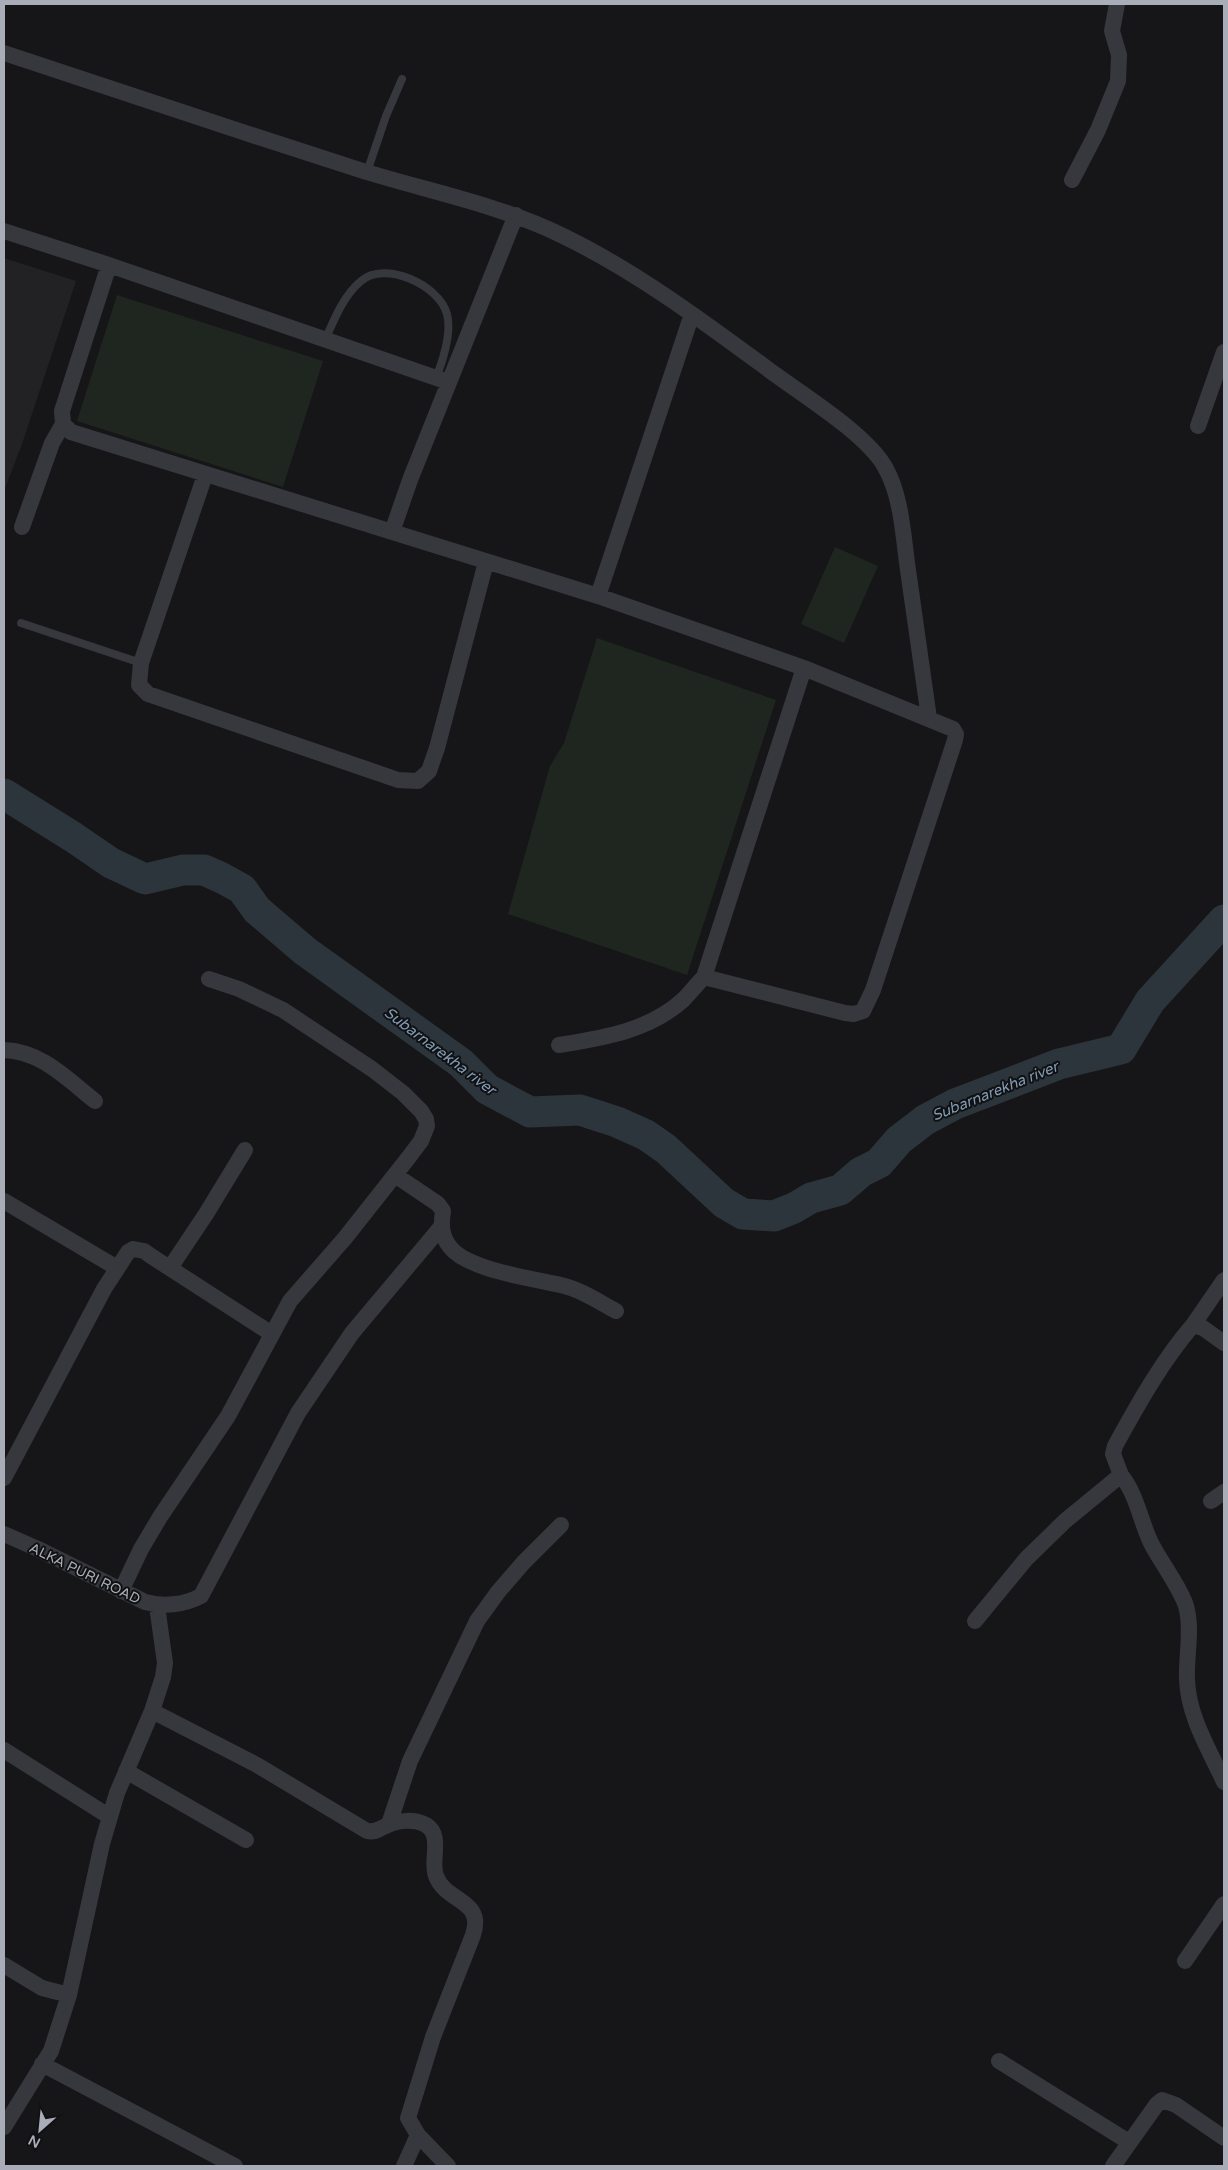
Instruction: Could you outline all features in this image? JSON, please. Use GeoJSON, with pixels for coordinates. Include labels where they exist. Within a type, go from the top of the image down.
{"type":"FeatureCollection","features":[{"type":"Feature","properties":{"kind":"street"},"geometry":{"type":"LineString","coordinates":[[1072,180],[1098,130],[1118,81],[1119,55],[1112,31],[1117,4]]}},
{"type":"Feature","properties":{"kind":"street"},"geometry":{"type":"LineString","coordinates":[[4,53],[366,172],[516,215],[564,236],[692,314],[830,414],[863,442],[883,463],[894,489],[902,526],[929,718]]}},
{"type":"Feature","properties":{"kind":"street"},"geometry":{"type":"LineString","coordinates":[[392,532],[442,380],[516,215]]}},
{"type":"Feature","properties":{"kind":"street"},"geometry":{"type":"LineString","coordinates":[[4,231],[109,265],[442,380]]}},
{"type":"Feature","properties":{"kind":"street"},"geometry":{"type":"LineString","coordinates":[[22,527],[52,443],[63,424],[62,412],[68,387],[109,265]]}},
{"type":"Feature","properties":{"kind":"street"},"geometry":{"type":"LineString","coordinates":[[598,596],[692,314]]}},
{"type":"Feature","properties":{"kind":"street"},"geometry":{"type":"LineString","coordinates":[[1198,426],[1224,352]]}},
{"type":"Feature","properties":{"kind":"street"},"geometry":{"type":"LineString","coordinates":[[63,424],[71,432],[205,476],[598,596],[804,668],[929,718],[953,730],[956,734],[955,740],[873,990],[863,1011],[854,1014],[845,1013],[704,977]]}},
{"type":"Feature","properties":{"kind":"street"},"geometry":{"type":"LineString","coordinates":[[205,476],[141,663],[139,686],[148,694],[398,780],[418,781],[429,771],[437,748],[486,562]]}},
{"type":"Feature","properties":{"kind":"street"},"geometry":{"type":"LineString","coordinates":[[559,1045],[604,1038],[642,1026],[662,1016],[682,1000],[704,977],[804,668]]}},
{"type":"Feature","properties":{"kind":"street"},"geometry":{"type":"LineString","coordinates":[[121,1591],[141,1549],[160,1517],[228,1416],[290,1300],[345,1238],[425,1134],[426,1119],[421,1111],[404,1093],[372,1070],[283,1010],[239,989],[209,979]]}},
{"type":"Feature","properties":{"kind":"street"},"geometry":{"type":"LineString","coordinates":[[4,1050],[18,1050],[36,1056],[96,1100]]}},
{"type":"Feature","properties":{"kind":"street"},"geometry":{"type":"LineString","coordinates":[[170,1268],[245,1150]]}},
{"type":"Feature","properties":{"kind":"street"},"geometry":{"type":"LineString","coordinates":[[395,1175],[438,1204],[443,1211],[441,1227],[450,1248],[465,1258],[494,1270],[571,1288],[616,1312]]}},
{"type":"Feature","properties":{"kind":"street"},"geometry":{"type":"LineString","coordinates":[[4,1200],[117,1268]]}},
{"type":"Feature","properties":{"kind":"street"},"geometry":{"type":"LineString","coordinates":[[4,2127],[51,2051],[58,2034],[69,1995],[100,1853],[110,1817],[126,1771],[152,1711],[163,1677],[165,1664],[162,1606],[199,1598],[203,1594],[298,1413],[352,1333],[441,1227]]}},
{"type":"Feature","properties":{"kind":"street"},"geometry":{"type":"LineString","coordinates":[[4,1478],[76,1341],[128,1252],[138,1249],[272,1334]]}},
{"type":"Feature","properties":{"kind":"street"},"geometry":{"type":"LineString","coordinates":[[1224,1280],[1193,1325],[1181,1338],[1149,1387],[1115,1446],[1113,1454],[1121,1474],[1134,1495],[1151,1542],[1187,1609],[1189,1621],[1187,1680],[1190,1705],[1224,1782]]}},
{"type":"Feature","properties":{"kind":"street"},"geometry":{"type":"LineString","coordinates":[[1193,1325],[1203,1328],[1224,1344]]}},
{"type":"Feature","properties":{"kind":"street"},"geometry":{"type":"LineString","coordinates":[[975,1621],[1039,1546],[1121,1474]]}},
{"type":"Feature","properties":{"kind":"street"},"geometry":{"type":"LineString","coordinates":[[389,1824],[410,1761],[477,1621],[498,1592],[523,1563],[561,1525]]}},
{"type":"Feature","properties":{"kind":"street","name":"ALKA PURI ROAD"},"geometry":{"type":"LineString","coordinates":[[4,1534],[121,1591],[162,1606]]}},
{"type":"Feature","properties":{"kind":"street"},"geometry":{"type":"LineString","coordinates":[[152,1711],[257,1765],[367,1831],[374,1831],[389,1824],[402,1821],[417,1821],[428,1826],[434,1837],[434,1869],[438,1881],[472,1909],[477,1920],[473,1935],[433,2037],[408,2118],[418,2135],[448,2166]]}},
{"type":"Feature","properties":{"kind":"street"},"geometry":{"type":"LineString","coordinates":[[4,1750],[110,1817]]}},
{"type":"Feature","properties":{"kind":"street"},"geometry":{"type":"LineString","coordinates":[[126,1771],[246,1840]]}},
{"type":"Feature","properties":{"kind":"street"},"geometry":{"type":"LineString","coordinates":[[1185,1962],[1224,1904]]}},
{"type":"Feature","properties":{"kind":"street"},"geometry":{"type":"LineString","coordinates":[[4,1965],[42,1988],[69,1995]]}},
{"type":"Feature","properties":{"kind":"street"},"geometry":{"type":"LineString","coordinates":[[999,2062],[1129,2142]]}},
{"type":"Feature","properties":{"kind":"street"},"geometry":{"type":"LineString","coordinates":[[42,2064],[235,2166]]}},
{"type":"Feature","properties":{"kind":"street"},"geometry":{"type":"LineString","coordinates":[[1113,2166],[1157,2104],[1162,2100],[1176,2105],[1224,2138]]}},
{"type":"Feature","properties":{"kind":"street"},"geometry":{"type":"LineString","coordinates":[[404,2166],[418,2135]]}},
{"type":"Feature","properties":{"kind":"lane"},"geometry":{"type":"LineString","coordinates":[[366,172],[386,116],[402,79]]}},
{"type":"Feature","properties":{"kind":"lane"},"geometry":{"type":"LineString","coordinates":[[325,340],[346,298],[362,280],[382,274],[405,276],[434,293],[442,303],[447,314],[449,325],[442,380]]}},
{"type":"Feature","properties":{"kind":"lane"},"geometry":{"type":"LineString","coordinates":[[21,623],[141,663]]}},
{"type":"Feature","properties":{"kind":"shaded area"},"geometry":{"type":"Polygon","coordinates":[[[4,258],[76,281],[22,444],[4,491],[4,258]]]}},
{"type":"Feature","properties":{"kind":"shaded area"},"geometry":{"type":"Polygon","coordinates":[[[117,295],[323,361],[283,487],[77,421],[117,295]]]}},
{"type":"Feature","properties":{"kind":"shaded area"},"geometry":{"type":"Polygon","coordinates":[[[835,547],[878,566],[844,643],[801,624],[835,547]]]}},
{"type":"Feature","properties":{"kind":"shaded area"},"geometry":{"type":"Polygon","coordinates":[[[597,638],[776,700],[687,975],[508,914],[550,766],[564,743],[597,638]]]}},
{"type":"Feature","properties":{"kind":"waterway","name":"Subarnarekha river"},"geometry":{"type":"LineString","coordinates":[[4,794],[111,863],[145,879],[183,870],[204,870],[242,889],[257,910],[305,951],[461,1063],[487,1089],[530,1112],[580,1110],[617,1122],[646,1135],[666,1149],[724,1203],[743,1214],[774,1216],[794,1208],[811,1198],[840,1190],[861,1172],[879,1163],[899,1140],[925,1120],[955,1104],[1059,1064],[1121,1049],[1150,1001],[1224,920]]}}]}
